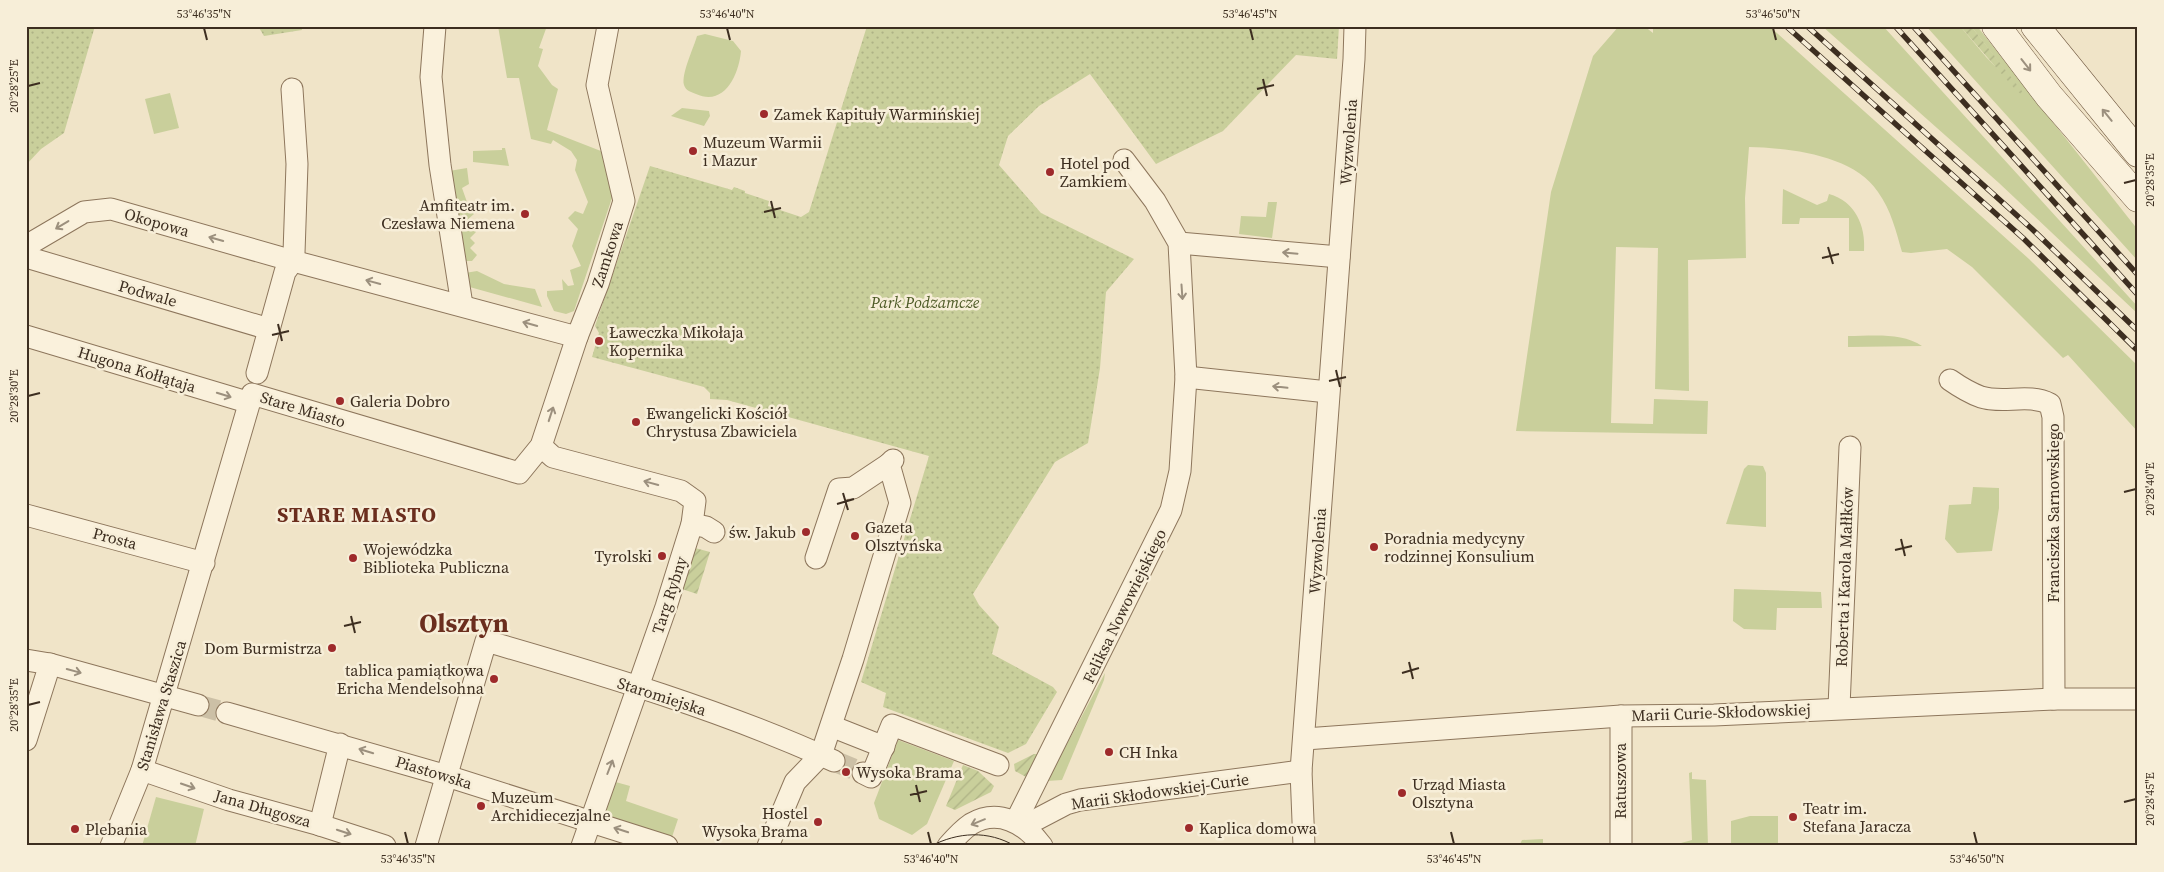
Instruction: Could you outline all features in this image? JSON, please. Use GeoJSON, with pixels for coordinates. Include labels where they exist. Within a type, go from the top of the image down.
{"type":"FeatureCollection","features":[{"type":"Feature","properties":{"kind":"main road"},"geometry":{"type":"LineString","coordinates":[[1996,26],[2049,96],[2138,198]]}},
{"type":"Feature","properties":{"kind":"main road"},"geometry":{"type":"LineString","coordinates":[[2035,26],[2138,153]]}},
{"type":"Feature","properties":{"kind":"street"},"geometry":{"type":"LineString","coordinates":[[435,26],[430,77],[440,165],[462,305]]}},
{"type":"Feature","properties":{"kind":"street","name":"Zamkowa"},"geometry":{"type":"LineString","coordinates":[[521,471],[541,446],[577,337],[598,284],[624,201],[597,85],[608,26]]}},
{"type":"Feature","properties":{"kind":"street","name":"Wyzwolenia"},"geometry":{"type":"LineString","coordinates":[[1304,846],[1301,771],[1305,739],[1355,26]]}},
{"type":"Feature","properties":{"kind":"street"},"geometry":{"type":"LineString","coordinates":[[269,329],[285,272],[293,261],[297,164],[292,89]]}},
{"type":"Feature","properties":{"kind":"street","name":"Feliksa Nowowiejskiego"},"geometry":{"type":"LineString","coordinates":[[1020,824],[1171,510],[1180,471],[1186,377],[1179,243],[1155,201],[1124,160]]}},
{"type":"Feature","properties":{"kind":"street","name":"Okopowa"},"geometry":{"type":"LineString","coordinates":[[26,246],[84,212],[111,209],[293,261],[577,337]]}},
{"type":"Feature","properties":{"kind":"street"},"geometry":{"type":"LineString","coordinates":[[1179,243],[1339,257]]}},
{"type":"Feature","properties":{"kind":"street","name":"Podwale"},"geometry":{"type":"LineString","coordinates":[[26,257],[269,329]]}},
{"type":"Feature","properties":{"kind":"street","name":"Hugona Kołłątaja"},"geometry":{"type":"LineString","coordinates":[[26,336],[253,384],[269,329]]}},
{"type":"Feature","properties":{"kind":"street"},"geometry":{"type":"LineString","coordinates":[[1186,377],[1328,392]]}},
{"type":"Feature","properties":{"kind":"street","name":"Franciszka Sarnowskiego"},"geometry":{"type":"LineString","coordinates":[[1950,380],[1982,398],[2041,399],[2050,404],[2053,417],[2054,699]]}},
{"type":"Feature","properties":{"kind":"street","name":"Stare Miasto"},"geometry":{"type":"LineString","coordinates":[[204,563],[252,394],[519,474],[521,471]]}},
{"type":"Feature","properties":{"kind":"street","name":"Targ Rybny"},"geometry":{"type":"LineString","coordinates":[[541,446],[552,457],[680,491],[695,501],[679,594],[638,688],[582,846]]}},
{"type":"Feature","properties":{"kind":"street","name":"Roberta i Karola Małłków"},"geometry":{"type":"LineString","coordinates":[[1839,707],[1850,447]]}},
{"type":"Feature","properties":{"kind":"street"},"geometry":{"type":"LineString","coordinates":[[768,846],[795,782],[828,758],[831,726],[900,503],[891,462],[853,488],[839,489],[816,558]]}},
{"type":"Feature","properties":{"kind":"street","name":"Prosta"},"geometry":{"type":"LineString","coordinates":[[26,514],[204,563]]}},
{"type":"Feature","properties":{"kind":"street"},"geometry":{"type":"LineString","coordinates":[[692,524],[714,532]]}},
{"type":"Feature","properties":{"kind":"street","name":"Stanisława Staszica"},"geometry":{"type":"LineString","coordinates":[[112,846],[142,770],[204,563]]}},
{"type":"Feature","properties":{"kind":"street","name":"Staromiejska"},"geometry":{"type":"LineString","coordinates":[[447,776],[486,642],[572,666],[752,725],[828,758]]}},
{"type":"Feature","properties":{"kind":"street"},"geometry":{"type":"LineString","coordinates":[[26,660],[50,664],[198,705]]}},
{"type":"Feature","properties":{"kind":"street"},"geometry":{"type":"LineString","coordinates":[[26,740],[50,664]]}},
{"type":"Feature","properties":{"kind":"street","name":"Marii Curie-Skłodowskiej"},"geometry":{"type":"LineString","coordinates":[[1305,739],[1621,716],[1714,714],[2054,699],[2138,699]]}},
{"type":"Feature","properties":{"kind":"street","name":"Piastowska"},"geometry":{"type":"LineString","coordinates":[[227,713],[447,776],[667,846]]}},
{"type":"Feature","properties":{"kind":"street","name":"Ratuszowa"},"geometry":{"type":"LineString","coordinates":[[1621,716],[1621,846]]}},
{"type":"Feature","properties":{"kind":"street"},"geometry":{"type":"LineString","coordinates":[[831,726],[884,747]]}},
{"type":"Feature","properties":{"kind":"street"},"geometry":{"type":"LineString","coordinates":[[863,773],[871,776],[892,726],[998,765]]}},
{"type":"Feature","properties":{"kind":"street"},"geometry":{"type":"LineString","coordinates":[[320,824],[340,744]]}},
{"type":"Feature","properties":{"kind":"street","name":"Jana Długosza"},"geometry":{"type":"LineString","coordinates":[[142,770],[229,800],[320,824],[385,846]]}},
{"type":"Feature","properties":{"kind":"street","name":"Marii Skłodowskiej-Curie"},"geometry":{"type":"LineString","coordinates":[[1020,824],[1080,800],[1301,771]]}},
{"type":"Feature","properties":{"kind":"street"},"geometry":{"type":"LineString","coordinates":[[426,846],[447,776]]}},
{"type":"Feature","properties":{"kind":"street"},"geometry":{"type":"LineString","coordinates":[[948,846],[963,830],[983,819],[995,817],[1020,824],[1042,846]]}},
{"type":"Feature","properties":{"kind":"green space"},"geometry":{"type":"Polygon","coordinates":[[[26,26],[95,26],[64,133],[41,149],[26,165],[26,26]]]}},
{"type":"Feature","properties":{"kind":"green space"},"geometry":{"type":"Polygon","coordinates":[[[258,26],[301,26],[302,30],[264,36],[258,26]]]}},
{"type":"Feature","properties":{"kind":"green space"},"geometry":{"type":"Polygon","coordinates":[[[498,26],[547,26],[539,48],[543,49],[538,66],[552,85],[558,89],[547,130],[606,153],[614,192],[574,311],[566,314],[554,311],[547,296],[547,291],[563,290],[562,279],[568,286],[574,285],[570,270],[581,266],[572,246],[578,229],[568,218],[575,211],[583,214],[588,202],[575,170],[577,160],[571,151],[553,140],[551,144],[531,139],[519,78],[507,78],[498,26]]]}},
{"type":"Feature","properties":{"kind":"green space","name":"Park Podzamcze"},"geometry":{"type":"Polygon","coordinates":[[[867,26],[1339,26],[1337,59],[1296,55],[1223,131],[1156,164],[1090,74],[1039,106],[1008,136],[999,165],[1041,213],[1134,259],[1106,292],[1100,368],[1088,443],[1055,462],[973,594],[979,605],[999,627],[992,654],[1053,687],[1057,692],[1026,744],[1008,753],[883,707],[886,693],[861,682],[929,456],[727,400],[710,399],[710,393],[704,387],[592,357],[599,333],[595,326],[650,166],[732,190],[734,187],[769,201],[768,206],[801,217],[809,212],[867,26]]]}},
{"type":"Feature","properties":{"kind":"green space"},"geometry":{"type":"Polygon","coordinates":[[[1619,26],[1644,26],[1653,33],[1653,26],[1769,26],[2029,259],[2138,366],[2138,432],[2068,355],[2063,358],[1972,267],[1947,249],[1911,253],[1902,252],[1893,221],[1886,206],[1878,192],[1867,179],[1837,162],[1820,156],[1783,149],[1749,147],[1745,198],[1746,258],[1688,260],[1689,391],[1655,389],[1658,248],[1616,247],[1611,423],[1653,424],[1654,399],[1708,401],[1707,434],[1516,431],[1551,192],[1593,56],[1619,26]]]}},
{"type":"Feature","properties":{"kind":"green space"},"geometry":{"type":"Polygon","coordinates":[[[1822,26],[1883,26],[2138,307],[2138,314],[1999,183],[1822,26]]]}},
{"type":"Feature","properties":{"kind":"green space"},"geometry":{"type":"Polygon","coordinates":[[[1926,26],[1960,26],[1986,57],[2024,95],[1971,26],[1977,26],[2138,230],[2138,261],[1926,26]]]}},
{"type":"Feature","properties":{"kind":"green space"},"geometry":{"type":"Polygon","coordinates":[[[1960,26],[1971,26],[2025,95],[2023,96],[2014,88],[1960,26]]]}},
{"type":"Feature","properties":{"kind":"green space"},"geometry":{"type":"Polygon","coordinates":[[[705,34],[733,41],[741,51],[734,78],[729,86],[715,96],[706,97],[687,90],[684,85],[686,68],[697,36],[705,34]]]}},
{"type":"Feature","properties":{"kind":"green space"},"geometry":{"type":"Polygon","coordinates":[[[170,93],[179,128],[154,134],[145,99],[170,93]]]}},
{"type":"Feature","properties":{"kind":"green space"},"geometry":{"type":"Polygon","coordinates":[[[682,108],[709,111],[710,116],[704,126],[671,116],[682,108]]]}},
{"type":"Feature","properties":{"kind":"green space"},"geometry":{"type":"Polygon","coordinates":[[[502,148],[505,148],[509,166],[473,162],[473,151],[502,150],[502,148]]]}},
{"type":"Feature","properties":{"kind":"green space"},"geometry":{"type":"Polygon","coordinates":[[[467,168],[469,184],[462,188],[474,214],[467,220],[476,232],[470,238],[475,243],[470,248],[477,255],[472,261],[463,261],[449,171],[467,168]]]}},
{"type":"Feature","properties":{"kind":"green space"},"geometry":{"type":"Polygon","coordinates":[[[1783,189],[1817,205],[1827,201],[1829,194],[1846,202],[1861,224],[1864,251],[1849,251],[1849,218],[1800,218],[1799,224],[1782,224],[1783,189]]]}},
{"type":"Feature","properties":{"kind":"green space"},"geometry":{"type":"Polygon","coordinates":[[[1268,202],[1277,202],[1272,238],[1239,234],[1241,216],[1266,217],[1268,202]]]}},
{"type":"Feature","properties":{"kind":"green space"},"geometry":{"type":"Polygon","coordinates":[[[477,271],[504,284],[535,289],[542,307],[466,286],[465,273],[477,271]]]}},
{"type":"Feature","properties":{"kind":"green space"},"geometry":{"type":"Polygon","coordinates":[[[1877,335],[1896,337],[1922,346],[1848,347],[1848,336],[1877,335]]]}},
{"type":"Feature","properties":{"kind":"green space"},"geometry":{"type":"Polygon","coordinates":[[[1748,465],[1763,466],[1766,473],[1766,527],[1726,524],[1744,469],[1748,465]]]}},
{"type":"Feature","properties":{"kind":"green space"},"geometry":{"type":"Polygon","coordinates":[[[1973,487],[1999,488],[1999,508],[1992,551],[1957,553],[1945,539],[1949,505],[1971,504],[1973,487]]]}},
{"type":"Feature","properties":{"kind":"green space"},"geometry":{"type":"Polygon","coordinates":[[[695,548],[710,552],[697,594],[682,589],[695,548]]]}},
{"type":"Feature","properties":{"kind":"green space"},"geometry":{"type":"Polygon","coordinates":[[[1734,589],[1821,592],[1822,608],[1777,608],[1776,630],[1744,629],[1733,621],[1734,589]]]}},
{"type":"Feature","properties":{"kind":"green space"},"geometry":{"type":"Polygon","coordinates":[[[1105,673],[1104,680],[1062,780],[1047,781],[1105,673]]]}},
{"type":"Feature","properties":{"kind":"green space"},"geometry":{"type":"Polygon","coordinates":[[[898,740],[954,761],[927,824],[912,835],[879,819],[874,803],[898,740]]]}},
{"type":"Feature","properties":{"kind":"green space"},"geometry":{"type":"Polygon","coordinates":[[[1034,754],[1039,754],[1026,777],[1015,771],[1014,764],[1034,754]]]}},
{"type":"Feature","properties":{"kind":"green space"},"geometry":{"type":"Polygon","coordinates":[[[963,765],[978,771],[994,786],[991,792],[955,810],[946,806],[963,765]]]}},
{"type":"Feature","properties":{"kind":"green space"},"geometry":{"type":"Polygon","coordinates":[[[1692,772],[1692,779],[1706,780],[1708,846],[1681,846],[1681,843],[1692,840],[1689,773],[1692,772]]]}},
{"type":"Feature","properties":{"kind":"green space"},"geometry":{"type":"Polygon","coordinates":[[[612,781],[630,786],[626,801],[678,819],[670,843],[602,821],[612,781]]]}},
{"type":"Feature","properties":{"kind":"green space"},"geometry":{"type":"Polygon","coordinates":[[[156,797],[204,809],[195,846],[142,846],[156,797]]]}},
{"type":"Feature","properties":{"kind":"green space"},"geometry":{"type":"Polygon","coordinates":[[[1750,816],[1778,816],[1778,846],[1727,846],[1731,844],[1731,821],[1750,816]]]}},
{"type":"Feature","properties":{"kind":"green space"},"geometry":{"type":"Polygon","coordinates":[[[1543,839],[1543,846],[1519,846],[1522,840],[1543,839]]]}},
{"type":"Feature","properties":{"kind":"tunnel"},"geometry":{"type":"LineString","coordinates":[[198,705],[227,713]]}},
{"type":"Feature","properties":{"kind":"tunnel"},"geometry":{"type":"LineString","coordinates":[[834,761],[863,773]]}},
{"type":"Feature","properties":{"kind":"tram line"},"geometry":{"type":"LineString","coordinates":[[931,846],[952,838],[973,835],[994,837],[1015,846]]}},
{"type":"Feature","properties":{"kind":"railway"},"geometry":{"type":"LineString","coordinates":[[1786,26],[2023,238],[2138,351]]}},
{"type":"Feature","properties":{"kind":"railway"},"geometry":{"type":"LineString","coordinates":[[1807,26],[2032,229],[2138,331]]}},
{"type":"Feature","properties":{"kind":"railway"},"geometry":{"type":"LineString","coordinates":[[1895,26],[2138,295]]}},
{"type":"Feature","properties":{"kind":"railway"},"geometry":{"type":"LineString","coordinates":[[1913,26],[2138,275]]}},
{"type":"Feature","properties":{"kind":"place","name":"Zamek Kapituły Warmińskiej"},"geometry":{"type":"Point","coordinates":[764,114]}},
{"type":"Feature","properties":{"kind":"place","name":"Muzeum Warmii i Mazur"},"geometry":{"type":"Point","coordinates":[693,151]}},
{"type":"Feature","properties":{"kind":"place","name":"Hotel pod Zamkiem"},"geometry":{"type":"Point","coordinates":[1050,172]}},
{"type":"Feature","properties":{"kind":"place","name":"Amfiteatr im. Czesława Niemena"},"geometry":{"type":"Point","coordinates":[525,214]}},
{"type":"Feature","properties":{"kind":"place","name":"Ławeczka Mikołaja Kopernika"},"geometry":{"type":"Point","coordinates":[599,341]}},
{"type":"Feature","properties":{"kind":"place","name":"Galeria Dobro"},"geometry":{"type":"Point","coordinates":[340,401]}},
{"type":"Feature","properties":{"kind":"place","name":"Ewangelicki Kościół Chrystusa Zbawiciela"},"geometry":{"type":"Point","coordinates":[636,422]}},
{"type":"Feature","properties":{"kind":"place","name":"św. Jakub"},"geometry":{"type":"Point","coordinates":[806,532]}},
{"type":"Feature","properties":{"kind":"place","name":"Gazeta Olsztyńska"},"geometry":{"type":"Point","coordinates":[855,536]}},
{"type":"Feature","properties":{"kind":"place","name":"Poradnia medycyny rodzinnej Konsulium"},"geometry":{"type":"Point","coordinates":[1374,547]}},
{"type":"Feature","properties":{"kind":"place","name":"Tyrolski"},"geometry":{"type":"Point","coordinates":[662,556]}},
{"type":"Feature","properties":{"kind":"place","name":"Wojewódzka Biblioteka Publiczna"},"geometry":{"type":"Point","coordinates":[353,558]}},
{"type":"Feature","properties":{"kind":"place","name":"Dom Burmistrza"},"geometry":{"type":"Point","coordinates":[332,648]}},
{"type":"Feature","properties":{"kind":"place","name":"tablica pamiątkowa Ericha Mendelsohna"},"geometry":{"type":"Point","coordinates":[494,679]}},
{"type":"Feature","properties":{"kind":"place","name":"CH Inka"},"geometry":{"type":"Point","coordinates":[1109,752]}},
{"type":"Feature","properties":{"kind":"place","name":"Wysoka Brama"},"geometry":{"type":"Point","coordinates":[846,772]}},
{"type":"Feature","properties":{"kind":"place","name":"Urząd Miasta Olsztyna"},"geometry":{"type":"Point","coordinates":[1402,793]}},
{"type":"Feature","properties":{"kind":"place","name":"Muzeum Archidiecezjalne"},"geometry":{"type":"Point","coordinates":[481,806]}},
{"type":"Feature","properties":{"kind":"place","name":"Teatr im. Stefana Jaracza"},"geometry":{"type":"Point","coordinates":[1793,817]}},
{"type":"Feature","properties":{"kind":"place","name":"Hostel Wysoka Brama"},"geometry":{"type":"Point","coordinates":[818,822]}},
{"type":"Feature","properties":{"kind":"place","name":"Kaplica domowa"},"geometry":{"type":"Point","coordinates":[1189,828]}},
{"type":"Feature","properties":{"kind":"place","name":"Plebania"},"geometry":{"type":"Point","coordinates":[75,829]}},
{"type":"Feature","properties":{"kind":"district","name":"STARE MIASTO"},"geometry":{"type":"Point","coordinates":[357,514]}},
{"type":"Feature","properties":{"kind":"district","name":"Olsztyn"},"geometry":{"type":"Point","coordinates":[464,623]}}]}
